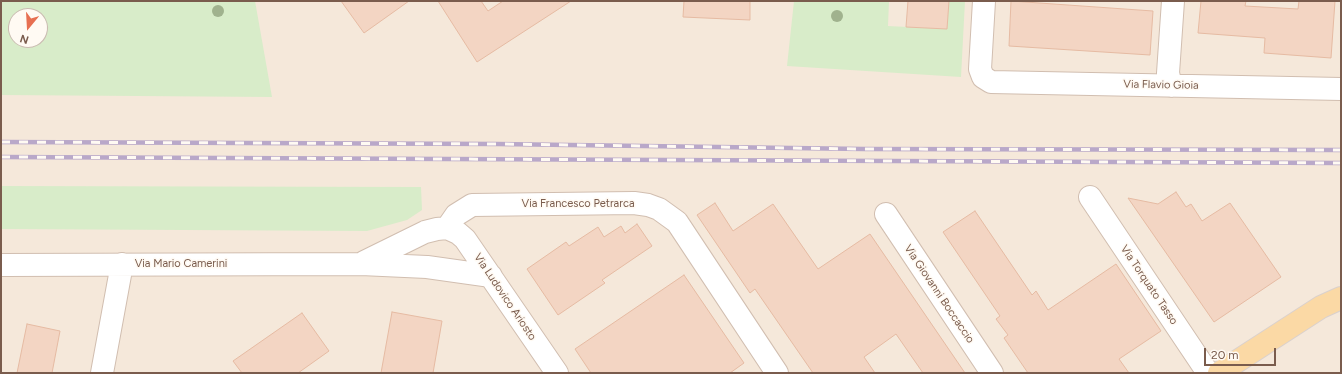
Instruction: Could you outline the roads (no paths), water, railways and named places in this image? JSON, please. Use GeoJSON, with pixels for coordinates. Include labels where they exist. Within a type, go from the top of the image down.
{"type":"FeatureCollection","features":[{"type":"Feature","properties":{"kind":"main road"},"geometry":{"type":"LineString","coordinates":[[1219,373],[1321,307],[1341,298]]}},
{"type":"Feature","properties":{"kind":"street","name":"Via Flavio Gioia"},"geometry":{"type":"LineString","coordinates":[[984,1],[980,69],[983,77],[991,82],[1341,89]]}},
{"type":"Feature","properties":{"kind":"street"},"geometry":{"type":"LineString","coordinates":[[1171,86],[1168,73],[1173,1]]}},
{"type":"Feature","properties":{"kind":"street","name":"Via Torquato Tasso"},"geometry":{"type":"LineString","coordinates":[[1090,197],[1208,373]]}},
{"type":"Feature","properties":{"kind":"street","name":"Via Francesco Petrarca"},"geometry":{"type":"LineString","coordinates":[[447,228],[456,215],[472,205],[634,203],[648,205],[659,209],[677,222],[777,373]]}},
{"type":"Feature","properties":{"kind":"street","name":"Via Giovanni Boccaccio"},"geometry":{"type":"LineString","coordinates":[[886,214],[992,373]]}},
{"type":"Feature","properties":{"kind":"street","name":"Via Mario Camerini"},"geometry":{"type":"LineString","coordinates":[[361,264],[426,232],[447,228]]}},
{"type":"Feature","properties":{"kind":"street","name":"Via Ludovico Ariosto"},"geometry":{"type":"LineString","coordinates":[[447,228],[458,233],[465,239],[557,373]]}},
{"type":"Feature","properties":{"kind":"street","name":"Via Mario Camerini"},"geometry":{"type":"LineString","coordinates":[[1,264],[361,264],[427,267],[491,276]]}},
{"type":"Feature","properties":{"kind":"street"},"geometry":{"type":"LineString","coordinates":[[102,373],[122,264]]}},
{"type":"Feature","properties":{"kind":"railway"},"geometry":{"type":"LineString","coordinates":[[1,142],[497,144],[864,149],[1341,150]]}},
{"type":"Feature","properties":{"kind":"railway"},"geometry":{"type":"LineString","coordinates":[[1,157],[1341,163]]}}]}
